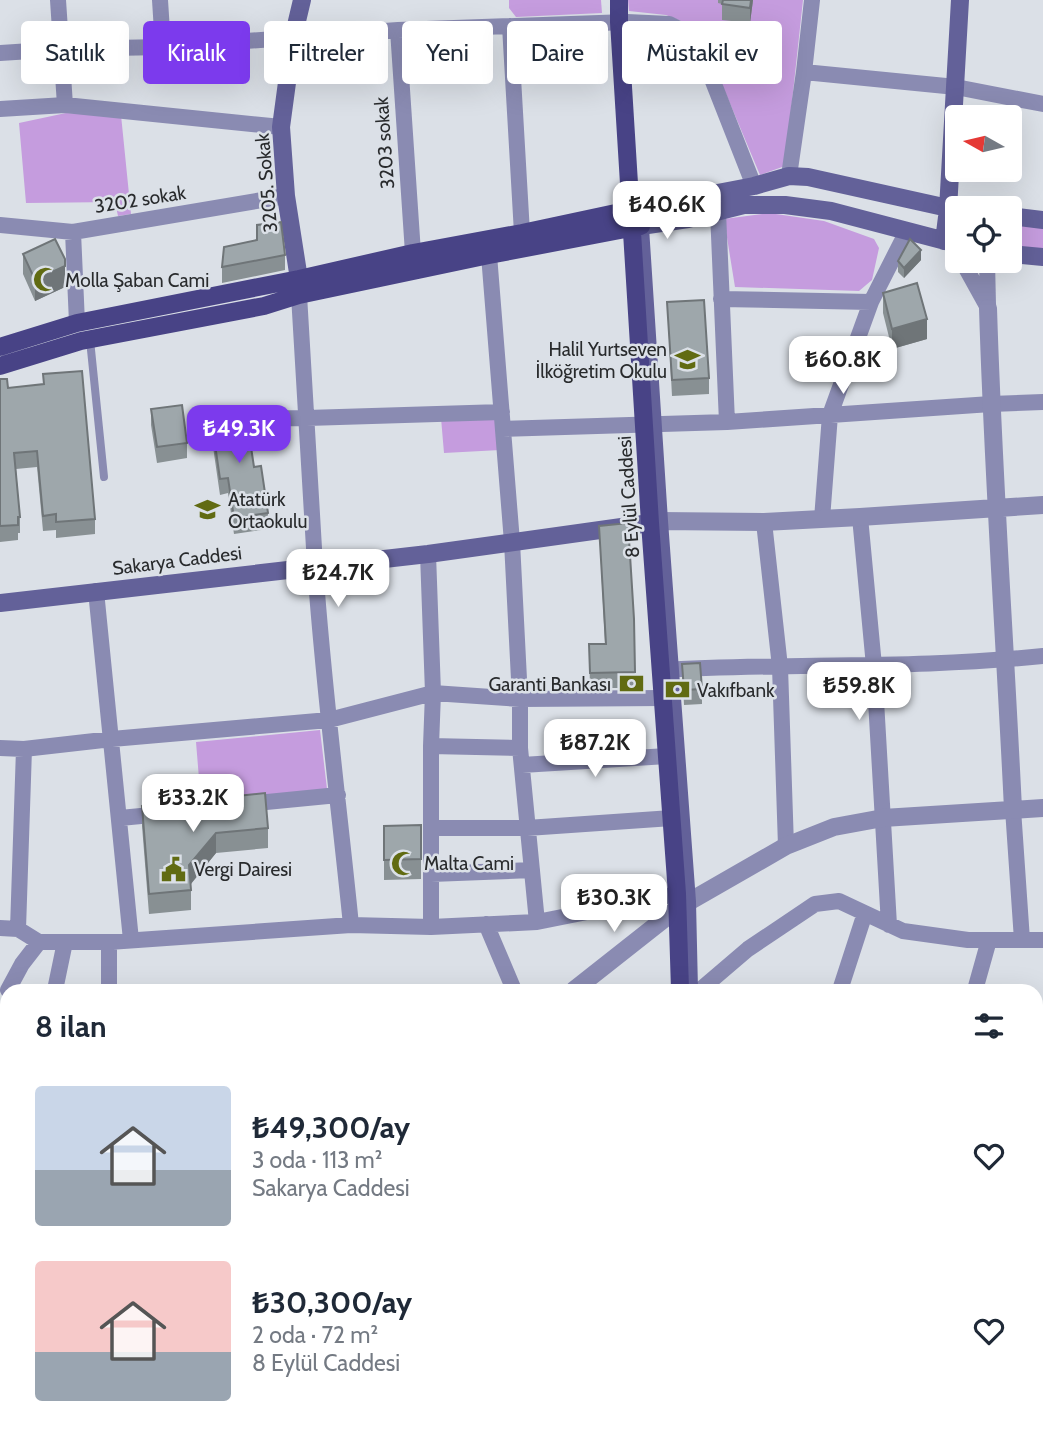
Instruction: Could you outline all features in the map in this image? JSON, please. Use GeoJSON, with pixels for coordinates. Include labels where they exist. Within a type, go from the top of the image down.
{"type":"FeatureCollection","features":[{"type":"Feature","properties":{"kind":"main road","name":"3205. Sokak"},"geometry":{"type":"LineString","coordinates":[[297,21],[302,0]]}},
{"type":"Feature","properties":{"kind":"main road","name":"8 Eylül Caddesi"},"geometry":{"type":"LineString","coordinates":[[619,0],[623,21]]}},
{"type":"Feature","properties":{"kind":"main road"},"geometry":{"type":"LineString","coordinates":[[623,21],[627,0]]}},
{"type":"Feature","properties":{"kind":"main road"},"geometry":{"type":"LineString","coordinates":[[953,196],[960,0]]}},
{"type":"Feature","properties":{"kind":"main road","name":"3205. Sokak"},"geometry":{"type":"LineString","coordinates":[[287,84],[281,127],[286,196],[299,287]]}},
{"type":"Feature","properties":{"kind":"main road","name":"8 Eylül Caddesi"},"geometry":{"type":"LineString","coordinates":[[627,84],[665,670],[663,698],[671,818],[681,901],[680,984]]}},
{"type":"Feature","properties":{"kind":"main road"},"geometry":{"type":"LineString","coordinates":[[785,205],[789,176]]}},
{"type":"Feature","properties":{"kind":"main road"},"geometry":{"type":"LineString","coordinates":[[0,347],[77,323],[489,255],[789,176],[808,177],[945,207]]}},
{"type":"Feature","properties":{"kind":"main road"},"geometry":{"type":"LineString","coordinates":[[0,366],[84,341],[264,306],[299,287],[413,253],[522,233],[635,218],[688,219],[744,205],[785,205],[831,211],[945,240]]}},
{"type":"Feature","properties":{"kind":"main road"},"geometry":{"type":"LineString","coordinates":[[1022,217],[1043,220]]}},
{"type":"Feature","properties":{"kind":"main road"},"geometry":{"type":"LineString","coordinates":[[1022,255],[1043,257]]}},
{"type":"Feature","properties":{"kind":"main road"},"geometry":{"type":"LineString","coordinates":[[77,323],[84,341]]}},
{"type":"Feature","properties":{"kind":"main road","name":"Sakarya Caddesi"},"geometry":{"type":"LineString","coordinates":[[0,603],[428,554],[654,522]]}},
{"type":"Feature","properties":{"kind":"main road"},"geometry":{"type":"LineString","coordinates":[[665,670],[688,984]]}},
{"type":"Feature","properties":{"kind":"street"},"geometry":{"type":"LineString","coordinates":[[58,0],[60,21]]}},
{"type":"Feature","properties":{"kind":"street"},"geometry":{"type":"LineString","coordinates":[[160,0],[161,21]]}},
{"type":"Feature","properties":{"kind":"street"},"geometry":{"type":"LineString","coordinates":[[789,176],[812,0]]}},
{"type":"Feature","properties":{"kind":"street"},"geometry":{"type":"LineString","coordinates":[[388,31],[507,26]]}},
{"type":"Feature","properties":{"kind":"street","name":"3203 sokak"},"geometry":{"type":"LineString","coordinates":[[397,30],[413,253]]}},
{"type":"Feature","properties":{"kind":"street"},"geometry":{"type":"LineString","coordinates":[[0,53],[21,52]]}},
{"type":"Feature","properties":{"kind":"street"},"geometry":{"type":"LineString","coordinates":[[804,72],[956,87],[1043,104]]}},
{"type":"Feature","properties":{"kind":"street"},"geometry":{"type":"LineString","coordinates":[[64,84],[65,105]]}},
{"type":"Feature","properties":{"kind":"street"},"geometry":{"type":"LineString","coordinates":[[513,84],[522,233]]}},
{"type":"Feature","properties":{"kind":"street"},"geometry":{"type":"LineString","coordinates":[[714,84],[754,187]]}},
{"type":"Feature","properties":{"kind":"street"},"geometry":{"type":"LineString","coordinates":[[0,109],[65,105],[281,127]]}},
{"type":"Feature","properties":{"kind":"street","name":"3202 sokak"},"geometry":{"type":"LineString","coordinates":[[0,225],[73,232],[286,196]]}},
{"type":"Feature","properties":{"kind":"street"},"geometry":{"type":"LineString","coordinates":[[718,212],[727,422]]}},
{"type":"Feature","properties":{"kind":"street"},"geometry":{"type":"LineString","coordinates":[[822,519],[830,415],[871,302],[907,231]]}},
{"type":"Feature","properties":{"kind":"street"},"geometry":{"type":"LineString","coordinates":[[73,232],[77,323]]}},
{"type":"Feature","properties":{"kind":"street"},"geometry":{"type":"LineString","coordinates":[[489,255],[512,542],[520,748],[537,922]]}},
{"type":"Feature","properties":{"kind":"street"},"geometry":{"type":"LineString","coordinates":[[969,273],[988,308]]}},
{"type":"Feature","properties":{"kind":"street"},"geometry":{"type":"LineString","coordinates":[[987,273],[991,404],[1022,940]]}},
{"type":"Feature","properties":{"kind":"street"},"geometry":{"type":"LineString","coordinates":[[299,287],[315,566],[351,925]]}},
{"type":"Feature","properties":{"kind":"street"},"geometry":{"type":"LineString","coordinates":[[721,299],[871,302]]}},
{"type":"Feature","properties":{"kind":"street"},"geometry":{"type":"LineString","coordinates":[[503,429],[727,422],[1043,402]]}},
{"type":"Feature","properties":{"kind":"street"},"geometry":{"type":"LineString","coordinates":[[228,419],[502,412]]}},
{"type":"Feature","properties":{"kind":"street"},"geometry":{"type":"LineString","coordinates":[[654,522],[764,522],[1043,505]]}},
{"type":"Feature","properties":{"kind":"street"},"geometry":{"type":"LineString","coordinates":[[860,517],[874,666],[889,925]]}},
{"type":"Feature","properties":{"kind":"street"},"geometry":{"type":"LineString","coordinates":[[764,522],[780,667],[786,846]]}},
{"type":"Feature","properties":{"kind":"street"},"geometry":{"type":"LineString","coordinates":[[428,554],[433,692],[430,927]]}},
{"type":"Feature","properties":{"kind":"street"},"geometry":{"type":"LineString","coordinates":[[96,591],[131,940]]}},
{"type":"Feature","properties":{"kind":"street"},"geometry":{"type":"LineString","coordinates":[[665,670],[874,666],[1043,656]]}},
{"type":"Feature","properties":{"kind":"street"},"geometry":{"type":"LineString","coordinates":[[0,748],[24,749],[329,720],[433,692],[520,699],[663,698]]}},
{"type":"Feature","properties":{"kind":"street"},"geometry":{"type":"LineString","coordinates":[[431,746],[520,748]]}},
{"type":"Feature","properties":{"kind":"street"},"geometry":{"type":"LineString","coordinates":[[18,929],[24,749]]}},
{"type":"Feature","properties":{"kind":"street"},"geometry":{"type":"LineString","coordinates":[[522,765],[667,756]]}},
{"type":"Feature","properties":{"kind":"street"},"geometry":{"type":"LineString","coordinates":[[229,806],[338,794]]}},
{"type":"Feature","properties":{"kind":"street"},"geometry":{"type":"LineString","coordinates":[[581,984],[681,901],[786,846],[834,827],[883,818],[1043,807]]}},
{"type":"Feature","properties":{"kind":"street"},"geometry":{"type":"LineString","coordinates":[[120,818],[174,812]]}},
{"type":"Feature","properties":{"kind":"street"},"geometry":{"type":"LineString","coordinates":[[431,828],[527,828],[671,818]]}},
{"type":"Feature","properties":{"kind":"street"},"geometry":{"type":"LineString","coordinates":[[430,874],[532,870]]}},
{"type":"Feature","properties":{"kind":"street"},"geometry":{"type":"LineString","coordinates":[[0,928],[18,929],[39,942],[109,942],[351,925],[430,927],[537,922],[681,901]]}},
{"type":"Feature","properties":{"kind":"street"},"geometry":{"type":"LineString","coordinates":[[707,984],[748,949],[814,904],[839,901],[902,931],[968,940],[1043,940]]}},
{"type":"Feature","properties":{"kind":"street"},"geometry":{"type":"LineString","coordinates":[[842,984],[865,914]]}},
{"type":"Feature","properties":{"kind":"street"},"geometry":{"type":"LineString","coordinates":[[486,924],[511,984]]}},
{"type":"Feature","properties":{"kind":"street"},"geometry":{"type":"LineString","coordinates":[[977,984],[989,940]]}},
{"type":"Feature","properties":{"kind":"street"},"geometry":{"type":"LineString","coordinates":[[11,984],[39,942]]}},
{"type":"Feature","properties":{"kind":"street"},"geometry":{"type":"LineString","coordinates":[[56,984],[65,942]]}},
{"type":"Feature","properties":{"kind":"street"},"geometry":{"type":"LineString","coordinates":[[109,942],[109,984]]}},
{"type":"Feature","properties":{"kind":"lane"},"geometry":{"type":"LineString","coordinates":[[84,341],[103,477]]}},
{"type":"Feature","properties":{"kind":"shaded area"},"geometry":{"type":"Polygon","coordinates":[[[509,0],[601,0],[602,13],[516,17],[509,8],[509,0]]]}},
{"type":"Feature","properties":{"kind":"shaded area"},"geometry":{"type":"Polygon","coordinates":[[[628,0],[803,0],[785,166],[760,175],[722,84],[782,84],[782,21],[681,21],[666,15],[629,11],[628,0]]]}},
{"type":"Feature","properties":{"kind":"shaded area"},"geometry":{"type":"Polygon","coordinates":[[[66,113],[121,115],[131,214],[118,216],[115,202],[26,203],[19,123],[66,113]]]}},
{"type":"Feature","properties":{"kind":"shaded area"},"geometry":{"type":"Polygon","coordinates":[[[769,213],[824,221],[874,239],[879,248],[872,280],[859,291],[735,287],[724,219],[769,213]]]}},
{"type":"Feature","properties":{"kind":"shaded area"},"geometry":{"type":"Polygon","coordinates":[[[1022,223],[1043,227],[1043,252],[1022,248],[1022,223]]]}},
{"type":"Feature","properties":{"kind":"shaded area"},"geometry":{"type":"Polygon","coordinates":[[[493,417],[499,427],[500,450],[444,453],[441,418],[493,417]]]}},
{"type":"Feature","properties":{"kind":"shaded area"},"geometry":{"type":"Polygon","coordinates":[[[320,730],[327,789],[201,803],[196,742],[320,730]]]}},
{"type":"Feature","properties":{"kind":"building"},"geometry":{"type":"Polygon","coordinates":[[[723,0],[751,0],[750,8],[722,4],[723,0]]]}},
{"type":"Feature","properties":{"kind":"building"},"geometry":{"type":"Polygon","coordinates":[[[281,222],[285,255],[222,267],[224,247],[257,240],[257,225],[281,222]]]}},
{"type":"Feature","properties":{"kind":"building"},"geometry":{"type":"Polygon","coordinates":[[[55,239],[65,259],[65,266],[35,280],[23,254],[55,239]]]}},
{"type":"Feature","properties":{"kind":"building"},"geometry":{"type":"Polygon","coordinates":[[[910,239],[921,250],[904,268],[898,261],[910,239]]]}},
{"type":"Feature","properties":{"kind":"building"},"geometry":{"type":"Polygon","coordinates":[[[917,283],[927,319],[892,329],[883,293],[917,283]]]}},
{"type":"Feature","properties":{"kind":"building"},"geometry":{"type":"Polygon","coordinates":[[[704,300],[709,378],[672,380],[667,302],[704,300]]]}},
{"type":"Feature","properties":{"kind":"building"},"geometry":{"type":"Polygon","coordinates":[[[82,371],[95,519],[56,522],[56,514],[43,516],[37,451],[14,453],[20,517],[18,525],[0,526],[0,379],[7,379],[8,388],[44,384],[43,374],[82,371]]]}},
{"type":"Feature","properties":{"kind":"building"},"geometry":{"type":"Polygon","coordinates":[[[182,405],[187,443],[157,447],[151,409],[182,405]]]}},
{"type":"Feature","properties":{"kind":"building"},"geometry":{"type":"Polygon","coordinates":[[[246,414],[254,467],[261,466],[268,513],[234,518],[228,478],[220,479],[211,417],[246,414]]]}},
{"type":"Feature","properties":{"kind":"building"},"geometry":{"type":"Polygon","coordinates":[[[628,523],[635,672],[590,673],[589,644],[606,644],[599,526],[628,523]]]}},
{"type":"Feature","properties":{"kind":"building"},"geometry":{"type":"Polygon","coordinates":[[[700,663],[702,689],[684,690],[682,664],[700,663]]]}},
{"type":"Feature","properties":{"kind":"building","name":"Vergi Dairesi"},"geometry":{"type":"Polygon","coordinates":[[[265,793],[268,828],[216,833],[189,865],[191,890],[149,894],[142,806],[265,793]]]}},
{"type":"Feature","properties":{"kind":"building"},"geometry":{"type":"Polygon","coordinates":[[[421,825],[421,859],[384,860],[384,826],[421,825]]]}},
{"type":"Feature","properties":{"kind":"place","name":"Molla Şaban Cami"},"geometry":{"type":"Point","coordinates":[45,280]}},
{"type":"Feature","properties":{"kind":"place","name":"Halil Yurtseven İlköğretim Okulu"},"geometry":{"type":"Point","coordinates":[687,360]}},
{"type":"Feature","properties":{"kind":"place","name":"Atatürk Ortaokulu"},"geometry":{"type":"Point","coordinates":[208,510]}},
{"type":"Feature","properties":{"kind":"place","name":"Garanti Bankası"},"geometry":{"type":"Point","coordinates":[631,684]}},
{"type":"Feature","properties":{"kind":"place","name":"Vakıfbank"},"geometry":{"type":"Point","coordinates":[677,690]}},
{"type":"Feature","properties":{"kind":"place","name":"Malta Cami"},"geometry":{"type":"Point","coordinates":[404,863]}},
{"type":"Feature","properties":{"kind":"place","name":"Vergi Dairesi"},"geometry":{"type":"Point","coordinates":[174,869]}}]}
